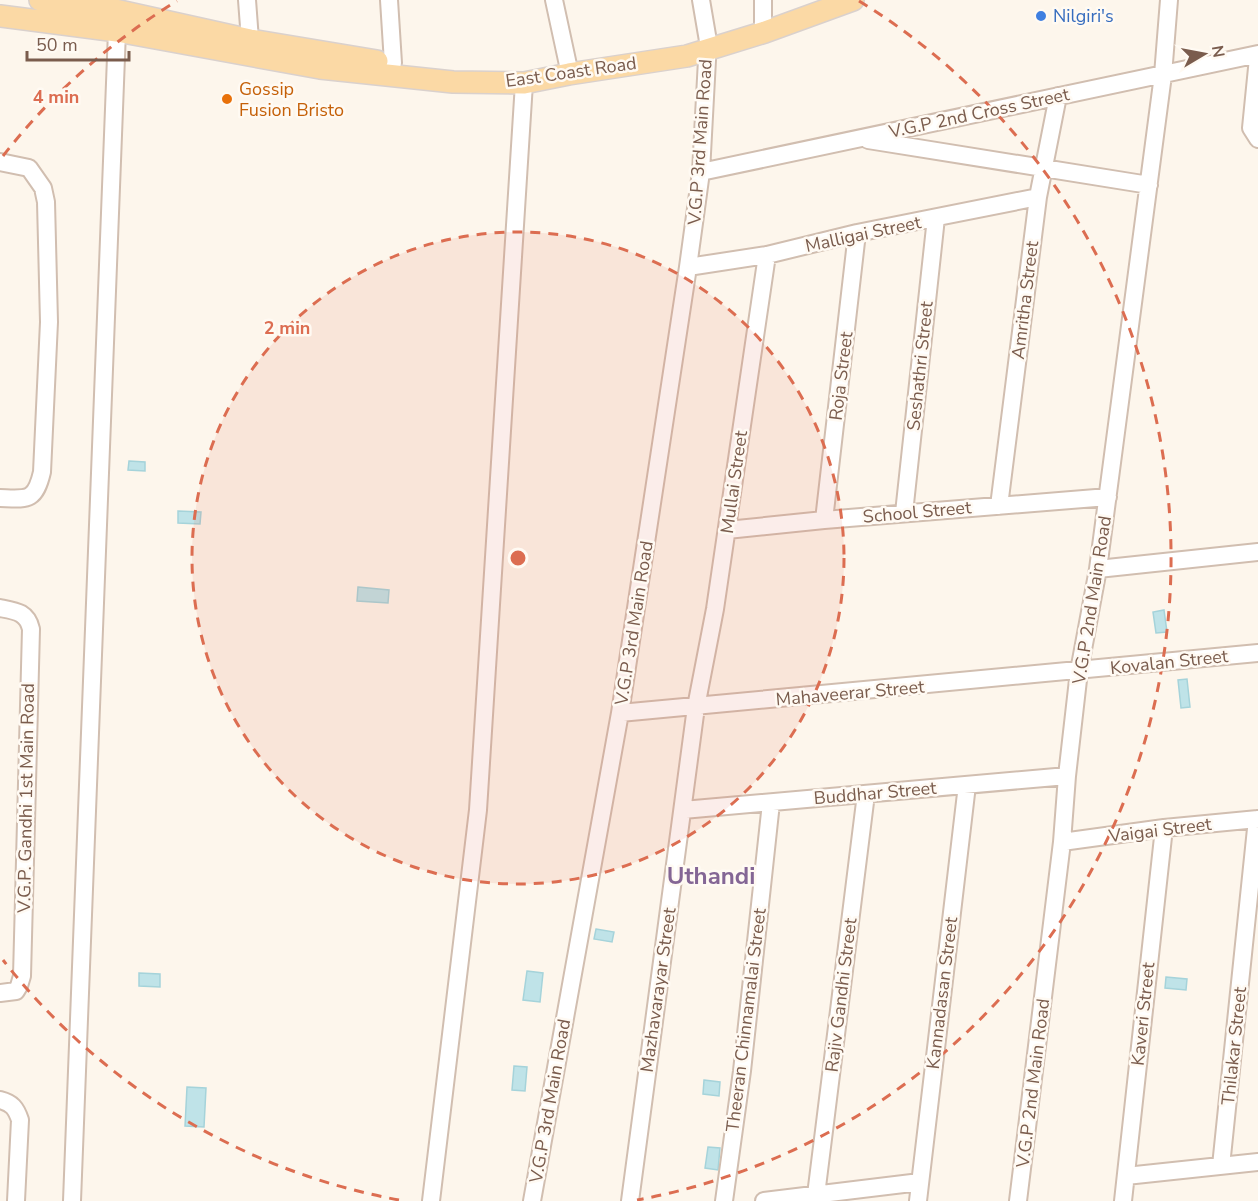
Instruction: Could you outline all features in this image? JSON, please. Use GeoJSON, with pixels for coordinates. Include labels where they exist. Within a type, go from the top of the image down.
{"type":"FeatureCollection","features":[{"type":"Feature","properties":{"kind":"main road"},"geometry":{"type":"LineString","coordinates":[[40,0],[116,5],[248,47]]}},
{"type":"Feature","properties":{"kind":"main road","name":"East Coast Road"},"geometry":{"type":"LineString","coordinates":[[248,47],[283,63],[320,68],[453,82],[524,83],[687,56],[707,45],[827,0]]}},
{"type":"Feature","properties":{"kind":"main road","name":"East Coast Road"},"geometry":{"type":"LineString","coordinates":[[248,47],[455,69],[524,69],[707,45],[765,32],[853,0]]}},
{"type":"Feature","properties":{"kind":"main road"},"geometry":{"type":"LineString","coordinates":[[0,16],[248,47]]}},
{"type":"Feature","properties":{"kind":"street"},"geometry":{"type":"LineString","coordinates":[[247,0],[248,47]]}},
{"type":"Feature","properties":{"kind":"street"},"geometry":{"type":"LineString","coordinates":[[389,0],[393,63]]}},
{"type":"Feature","properties":{"kind":"street"},"geometry":{"type":"LineString","coordinates":[[554,0],[568,65]]}},
{"type":"Feature","properties":{"kind":"street","name":"V.G.P 3rd Main Road"},"geometry":{"type":"LineString","coordinates":[[532,1201],[620,713],[688,267],[701,172],[707,45],[701,0]]}},
{"type":"Feature","properties":{"kind":"street"},"geometry":{"type":"LineString","coordinates":[[762,24],[763,0]]}},
{"type":"Feature","properties":{"kind":"street","name":"V.G.P 2nd Main Road"},"geometry":{"type":"LineString","coordinates":[[1018,1201],[1062,842],[1079,671],[1098,569],[1108,497],[1163,75],[1169,0]]}},
{"type":"Feature","properties":{"kind":"street"},"geometry":{"type":"LineString","coordinates":[[72,1201],[117,31]]}},
{"type":"Feature","properties":{"kind":"street"},"geometry":{"type":"LineString","coordinates":[[1258,56],[1251,128],[1258,139]]}},
{"type":"Feature","properties":{"kind":"street","name":"V.G.P 2nd Cross Street"},"geometry":{"type":"LineString","coordinates":[[701,172],[1258,56]]}},
{"type":"Feature","properties":{"kind":"street"},"geometry":{"type":"LineString","coordinates":[[431,1201],[478,810],[524,83]]}},
{"type":"Feature","properties":{"kind":"street","name":"Amritha Street"},"geometry":{"type":"LineString","coordinates":[[999,506],[1038,197],[1058,96]]}},
{"type":"Feature","properties":{"kind":"street"},"geometry":{"type":"LineString","coordinates":[[859,138],[1149,185]]}},
{"type":"Feature","properties":{"kind":"street"},"geometry":{"type":"LineString","coordinates":[[0,162],[29,168],[43,188],[46,202],[49,273],[49,322],[42,472],[39,488],[25,499],[0,498]]}},
{"type":"Feature","properties":{"kind":"street","name":"Malligai Street"},"geometry":{"type":"LineString","coordinates":[[688,267],[767,255],[857,233],[1038,197]]}},
{"type":"Feature","properties":{"kind":"street","name":"Seshathri Street"},"geometry":{"type":"LineString","coordinates":[[904,513],[936,218]]}},
{"type":"Feature","properties":{"kind":"street","name":"Roja Street"},"geometry":{"type":"LineString","coordinates":[[824,520],[857,233]]}},
{"type":"Feature","properties":{"kind":"street","name":"Mullai Street"},"geometry":{"type":"LineString","coordinates":[[696,707],[715,609],[767,255]]}},
{"type":"Feature","properties":{"kind":"street","name":"School Street"},"geometry":{"type":"LineString","coordinates":[[727,530],[1108,497]]}},
{"type":"Feature","properties":{"kind":"street"},"geometry":{"type":"LineString","coordinates":[[1098,569],[1258,552]]}},
{"type":"Feature","properties":{"kind":"street","name":"V.G.P. Gandhi 1st Main Road"},"geometry":{"type":"LineString","coordinates":[[0,608],[25,615],[31,630],[22,976],[16,991],[0,993]]}},
{"type":"Feature","properties":{"kind":"street","name":"Kovalan Street"},"geometry":{"type":"LineString","coordinates":[[1079,671],[1258,653]]}},
{"type":"Feature","properties":{"kind":"street","name":"Mahaveerar Street"},"geometry":{"type":"LineString","coordinates":[[620,713],[1079,671]]}},
{"type":"Feature","properties":{"kind":"street","name":"Mazhavarayar Street"},"geometry":{"type":"LineString","coordinates":[[630,1201],[696,707]]}},
{"type":"Feature","properties":{"kind":"street","name":"Buddhar Street"},"geometry":{"type":"LineString","coordinates":[[682,810],[1067,776]]}},
{"type":"Feature","properties":{"kind":"street","name":"Kannadasan Street"},"geometry":{"type":"LineString","coordinates":[[918,1201],[967,785]]}},
{"type":"Feature","properties":{"kind":"street","name":"Rajiv Gandhi Street"},"geometry":{"type":"LineString","coordinates":[[816,1195],[866,794]]}},
{"type":"Feature","properties":{"kind":"street","name":"Theeran Chinnamalai Street"},"geometry":{"type":"LineString","coordinates":[[724,1201],[742,1071],[771,803]]}},
{"type":"Feature","properties":{"kind":"street","name":"Vaigai Street"},"geometry":{"type":"LineString","coordinates":[[1062,842],[1164,828],[1257,819]]}},
{"type":"Feature","properties":{"kind":"street","name":"Thilakar Street"},"geometry":{"type":"LineString","coordinates":[[1221,1166],[1257,819]]}},
{"type":"Feature","properties":{"kind":"street","name":"Kaveri Street"},"geometry":{"type":"LineString","coordinates":[[1123,1201],[1164,828]]}},
{"type":"Feature","properties":{"kind":"street"},"geometry":{"type":"LineString","coordinates":[[0,1100],[11,1103],[20,1120],[16,1201]]}},
{"type":"Feature","properties":{"kind":"street"},"geometry":{"type":"LineString","coordinates":[[1126,1176],[1258,1162]]}},
{"type":"Feature","properties":{"kind":"street"},"geometry":{"type":"LineString","coordinates":[[764,1201],[920,1182]]}},
{"type":"Feature","properties":{"kind":"water"},"geometry":{"type":"Polygon","coordinates":[[[129,461],[145,462],[145,471],[128,470],[129,461]]]}},
{"type":"Feature","properties":{"kind":"water"},"geometry":{"type":"Polygon","coordinates":[[[178,511],[201,512],[200,524],[178,523],[178,511]]]}},
{"type":"Feature","properties":{"kind":"water"},"geometry":{"type":"Polygon","coordinates":[[[358,587],[389,590],[388,603],[357,601],[358,587]]]}},
{"type":"Feature","properties":{"kind":"water"},"geometry":{"type":"Polygon","coordinates":[[[1164,610],[1167,632],[1156,633],[1153,612],[1164,610]]]}},
{"type":"Feature","properties":{"kind":"water"},"geometry":{"type":"Polygon","coordinates":[[[1187,679],[1190,707],[1181,708],[1178,680],[1187,679]]]}},
{"type":"Feature","properties":{"kind":"water"},"geometry":{"type":"Polygon","coordinates":[[[596,929],[614,932],[612,942],[594,939],[596,929]]]}},
{"type":"Feature","properties":{"kind":"water"},"geometry":{"type":"Polygon","coordinates":[[[527,971],[543,973],[540,1002],[523,1000],[527,971]]]}},
{"type":"Feature","properties":{"kind":"water"},"geometry":{"type":"Polygon","coordinates":[[[139,973],[160,974],[160,987],[139,986],[139,973]]]}},
{"type":"Feature","properties":{"kind":"water"},"geometry":{"type":"Polygon","coordinates":[[[1166,977],[1187,979],[1186,990],[1165,988],[1166,977]]]}},
{"type":"Feature","properties":{"kind":"water"},"geometry":{"type":"Polygon","coordinates":[[[514,1066],[527,1067],[525,1091],[512,1090],[514,1066]]]}},
{"type":"Feature","properties":{"kind":"water"},"geometry":{"type":"Polygon","coordinates":[[[704,1080],[720,1082],[719,1096],[703,1094],[704,1080]]]}},
{"type":"Feature","properties":{"kind":"water"},"geometry":{"type":"Polygon","coordinates":[[[187,1087],[206,1088],[204,1127],[185,1126],[187,1087]]]}},
{"type":"Feature","properties":{"kind":"water"},"geometry":{"type":"Polygon","coordinates":[[[708,1147],[720,1148],[718,1170],[705,1168],[708,1147]]]}},
{"type":"Feature","properties":{"kind":"place","name":"Nilgiri's"},"geometry":{"type":"Point","coordinates":[1041,16]}},
{"type":"Feature","properties":{"kind":"place","name":"Gossip Fusion Bristo"},"geometry":{"type":"Point","coordinates":[227,99]}},
{"type":"Feature","properties":{"kind":"district","name":"Uthandi"},"geometry":{"type":"Point","coordinates":[711,876]}}]}
